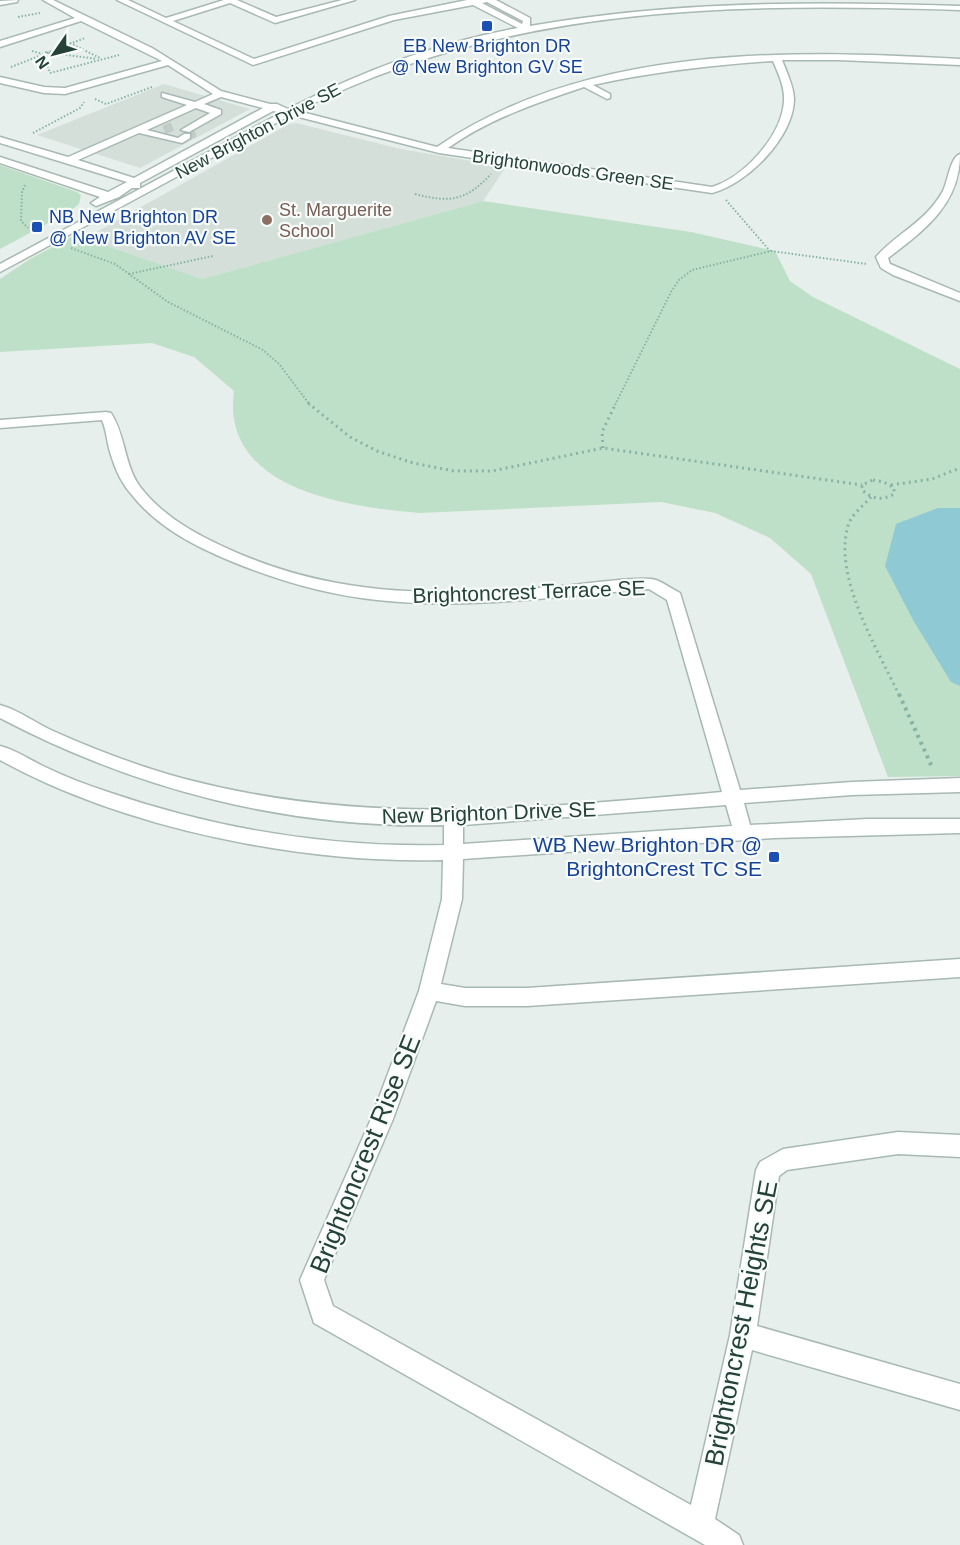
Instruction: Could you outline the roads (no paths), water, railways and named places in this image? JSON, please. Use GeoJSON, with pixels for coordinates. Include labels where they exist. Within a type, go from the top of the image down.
{"type":"FeatureCollection","features":[{"type":"Feature","properties":{"kind":"street"},"geometry":{"type":"LineString","coordinates":[[0,3],[14,0]]}},
{"type":"Feature","properties":{"kind":"street","name":"Brightonwoods Green SE"},"geometry":{"type":"LineString","coordinates":[[47,0],[80,19],[169,62],[202,85],[220,94],[439,150],[712,190],[723,189],[752,165],[776,138],[789,104],[786,79],[776,57]]}},
{"type":"Feature","properties":{"kind":"street"},"geometry":{"type":"LineString","coordinates":[[121,0],[253,62],[392,18],[485,0]]}},
{"type":"Feature","properties":{"kind":"street"},"geometry":{"type":"LineString","coordinates":[[165,21],[231,0],[275,20],[351,0]]}},
{"type":"Feature","properties":{"kind":"street"},"geometry":{"type":"LineString","coordinates":[[490,0],[526,24]]}},
{"type":"Feature","properties":{"kind":"street","name":"New Brighton Drive SE"},"geometry":{"type":"LineString","coordinates":[[0,269],[287,112],[336,88],[391,66],[526,24],[621,8],[719,0]]}},
{"type":"Feature","properties":{"kind":"street","name":"New Brighton Drive SE"},"geometry":{"type":"LineString","coordinates":[[939,0],[959,5]]}},
{"type":"Feature","properties":{"kind":"street"},"geometry":{"type":"LineString","coordinates":[[473,1],[511,23]]}},
{"type":"Feature","properties":{"kind":"street","name":"New Brighton Drive SE"},"geometry":{"type":"LineString","coordinates":[[332,79],[406,51],[511,23],[526,24],[687,5],[840,3],[959,5]]}},
{"type":"Feature","properties":{"kind":"street"},"geometry":{"type":"LineString","coordinates":[[0,44],[80,19]]}},
{"type":"Feature","properties":{"kind":"street"},"geometry":{"type":"LineString","coordinates":[[439,150],[470,128],[499,114],[548,95],[625,75],[776,57],[876,56],[960,62]]}},
{"type":"Feature","properties":{"kind":"street"},"geometry":{"type":"LineString","coordinates":[[1,75],[54,92],[65,91],[169,62]]}},
{"type":"Feature","properties":{"kind":"street"},"geometry":{"type":"LineString","coordinates":[[202,85],[216,83],[248,94],[243,100]]}},
{"type":"Feature","properties":{"kind":"street"},"geometry":{"type":"LineString","coordinates":[[586,85],[607,96]]}},
{"type":"Feature","properties":{"kind":"street"},"geometry":{"type":"LineString","coordinates":[[68,161],[220,94]]}},
{"type":"Feature","properties":{"kind":"street"},"geometry":{"type":"LineString","coordinates":[[138,130],[178,131],[218,112],[165,95]]}},
{"type":"Feature","properties":{"kind":"street","name":"New Brighton Drive SE"},"geometry":{"type":"LineString","coordinates":[[83,209],[282,102]]}},
{"type":"Feature","properties":{"kind":"street"},"geometry":{"type":"LineString","coordinates":[[163,119],[178,131]]}},
{"type":"Feature","properties":{"kind":"street"},"geometry":{"type":"LineString","coordinates":[[0,140],[134,182],[139,194],[108,196],[0,160]]}},
{"type":"Feature","properties":{"kind":"street"},"geometry":{"type":"LineString","coordinates":[[960,157],[946,195],[925,225],[882,257],[885,266],[897,273],[960,297]]}},
{"type":"Feature","properties":{"kind":"street","name":"Brightoncrest Terrace SE"},"geometry":{"type":"LineString","coordinates":[[0,424],[106,416],[113,426],[118,456],[136,493],[168,523],[217,550],[269,572],[333,588],[397,597],[477,596],[652,584],[674,597],[742,833]]}},
{"type":"Feature","properties":{"kind":"street","name":"New Brighton Drive SE"},"geometry":{"type":"LineString","coordinates":[[0,711],[86,754],[156,779],[229,798],[295,809],[380,817],[454,818],[618,809],[730,797],[885,786],[960,785]]}},
{"type":"Feature","properties":{"kind":"street","name":"New Brighton Drive SE"},"geometry":{"type":"LineString","coordinates":[[0,752],[64,783],[136,808],[205,826],[278,841],[370,852],[454,852],[873,825],[960,826]]}},
{"type":"Feature","properties":{"kind":"street","name":"Brightoncrest Rise SE"},"geometry":{"type":"LineString","coordinates":[[454,818],[452,899],[429,991],[382,1119],[312,1280],[323,1314],[700,1525],[729,1545]]}},
{"type":"Feature","properties":{"kind":"street"},"geometry":{"type":"LineString","coordinates":[[429,991],[465,997],[527,997],[960,968]]}},
{"type":"Feature","properties":{"kind":"street","name":"Brightoncrest Heights SE"},"geometry":{"type":"LineString","coordinates":[[700,1525],[743,1335],[768,1170],[783,1160],[898,1143],[960,1146]]}},
{"type":"Feature","properties":{"kind":"street"},"geometry":{"type":"LineString","coordinates":[[743,1335],[960,1397]]}},
{"type":"Feature","properties":{"kind":"water"},"geometry":{"type":"Polygon","coordinates":[[[938,508],[960,508],[960,686],[951,682],[913,620],[885,566],[896,524],[938,508]]]}},
{"type":"Feature","properties":{"kind":"tunnel"},"geometry":{"type":"LineString","coordinates":[[164,130],[173,126]]}},
{"type":"Feature","properties":{"kind":"tunnel"},"geometry":{"type":"LineString","coordinates":[[187,136],[196,132]]}},
{"type":"Feature","properties":{"kind":"place","name":"EB New Brighton DR @ New Brighton GV SE"},"geometry":{"type":"Point","coordinates":[487,26]}},
{"type":"Feature","properties":{"kind":"place","name":"St. Marguerite School"},"geometry":{"type":"Point","coordinates":[267,220]}},
{"type":"Feature","properties":{"kind":"place","name":"NB New Brighton DR @ New Brighton AV SE"},"geometry":{"type":"Point","coordinates":[37,227]}},
{"type":"Feature","properties":{"kind":"place","name":"WB New Brighton DR @ BrightonCrest TC SE"},"geometry":{"type":"Point","coordinates":[774,857]}}]}
